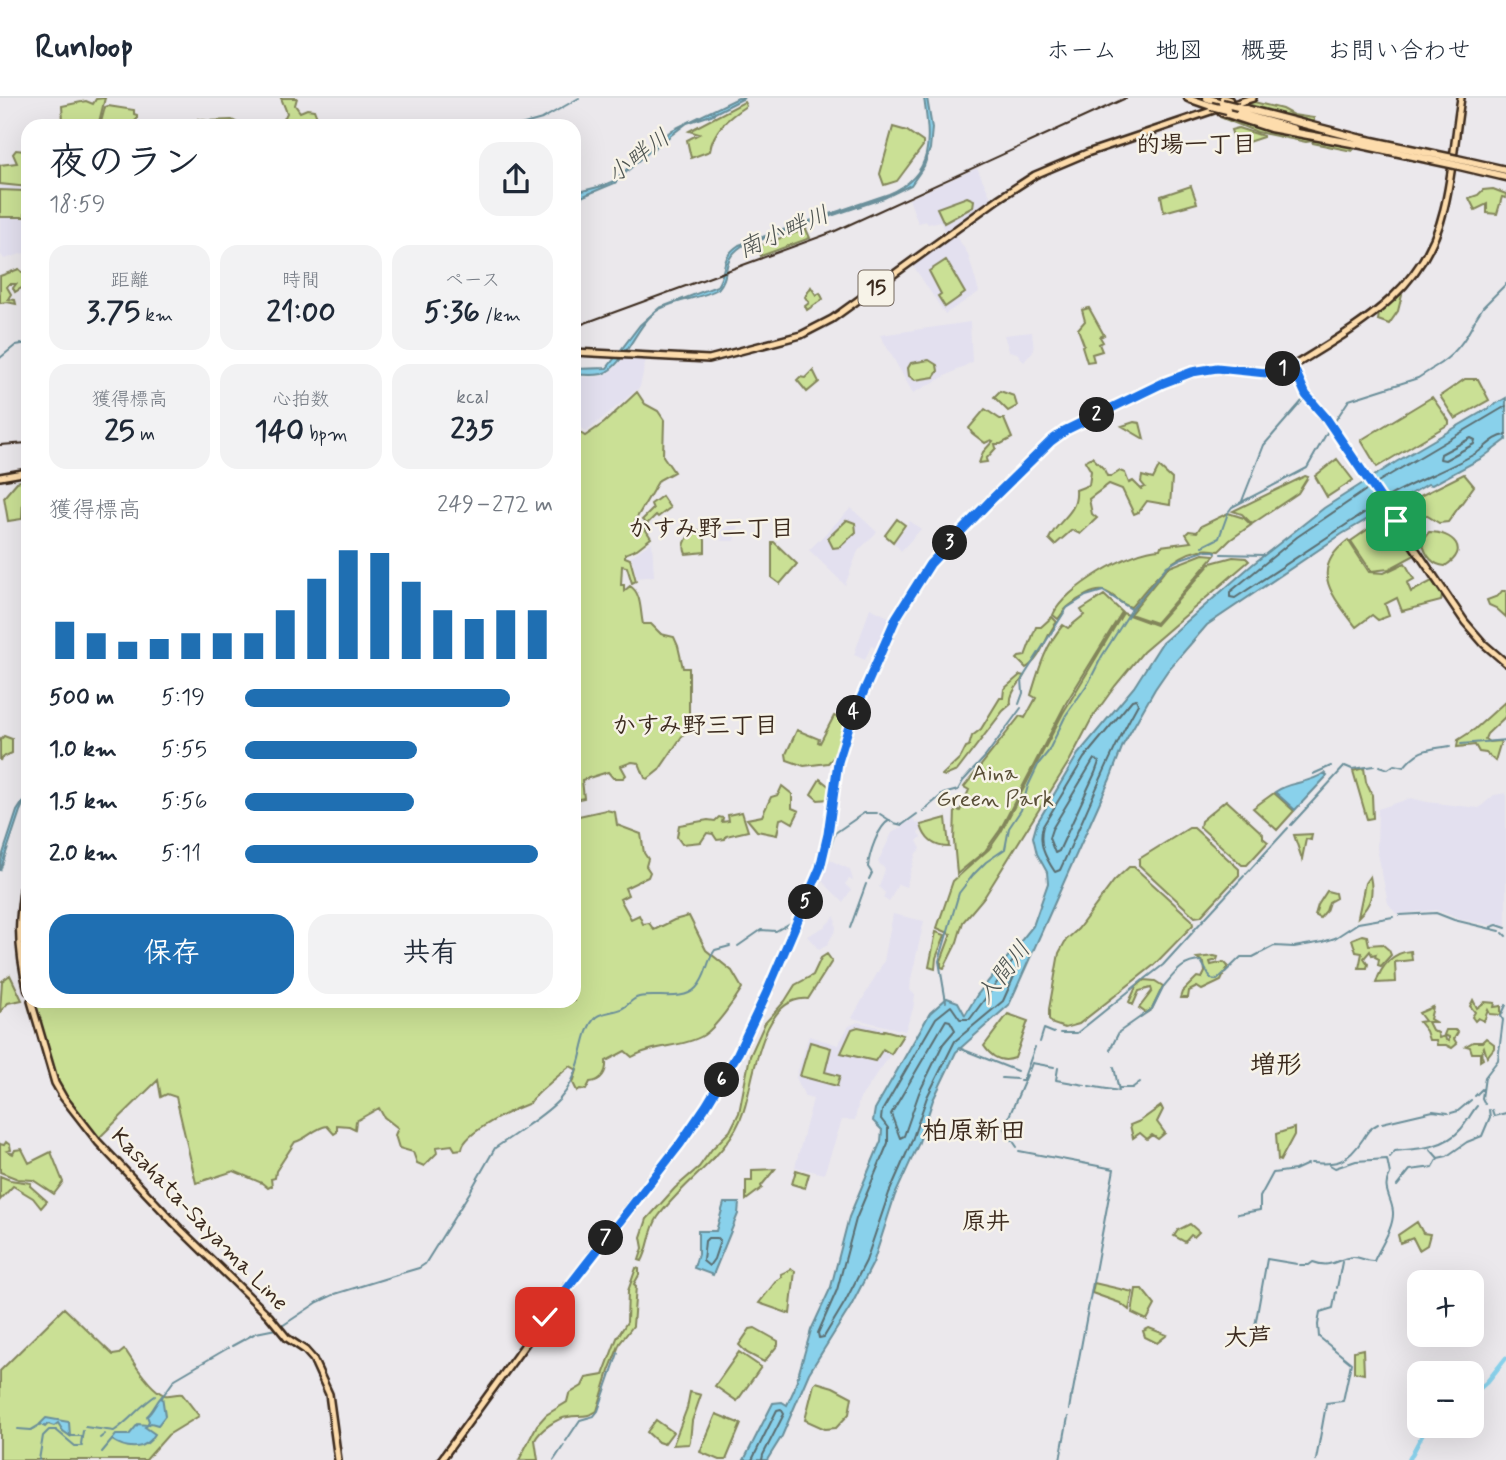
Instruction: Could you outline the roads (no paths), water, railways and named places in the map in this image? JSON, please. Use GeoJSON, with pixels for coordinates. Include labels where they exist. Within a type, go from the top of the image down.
{"type":"FeatureCollection","features":[{"type":"Feature","properties":{"kind":"highway"},"geometry":{"type":"LineString","coordinates":[[1187,98],[1224,111],[1456,162],[1506,170]]}},
{"type":"Feature","properties":{"kind":"highway"},"geometry":{"type":"LineString","coordinates":[[1207,98],[1224,100],[1357,141]]}},
{"type":"Feature","properties":{"kind":"highway"},"geometry":{"type":"LineString","coordinates":[[1456,162],[1506,177]]}},
{"type":"Feature","properties":{"kind":"main road","name":"15"},"geometry":{"type":"LineString","coordinates":[[581,353],[709,359],[810,332],[1020,184],[1044,171],[1139,135],[1253,98]]}},
{"type":"Feature","properties":{"kind":"main road"},"geometry":{"type":"LineString","coordinates":[[441,1460],[562,1294],[674,1152],[738,1053],[820,868],[828,834],[838,762],[850,723],[896,618],[930,564],[991,500],[1051,441],[1066,430],[1163,383],[1192,372],[1217,368],[1266,373],[1293,366],[1378,312],[1420,265],[1435,237],[1444,213],[1461,98]]}},
{"type":"Feature","properties":{"kind":"main road"},"geometry":{"type":"LineString","coordinates":[[1293,366],[1303,390],[1321,411],[1450,600],[1476,636],[1506,663]]}},
{"type":"Feature","properties":{"kind":"main road"},"geometry":{"type":"LineString","coordinates":[[0,477],[21,473]]}},
{"type":"Feature","properties":{"kind":"main road"},"geometry":{"type":"LineString","coordinates":[[21,912],[18,936],[21,964]]}},
{"type":"Feature","properties":{"kind":"main road","name":"Kasahata-Sayama Line"},"geometry":{"type":"LineString","coordinates":[[33,1008],[55,1083],[65,1101],[98,1142],[163,1212],[269,1316],[287,1338],[312,1356],[329,1394],[338,1460]]}},
{"type":"Feature","properties":{"kind":"water","name":"小畔川"},"geometry":{"type":"Polygon","coordinates":[[[738,98],[744,98],[711,115],[687,123],[640,159],[615,183],[581,197],[581,191],[616,180],[672,130],[738,98]]]}},
{"type":"Feature","properties":{"kind":"water"},"geometry":{"type":"Polygon","coordinates":[[[924,98],[927,98],[932,128],[930,149],[924,166],[911,185],[884,198],[742,246],[728,262],[718,289],[667,306],[652,315],[659,308],[717,286],[726,259],[739,245],[889,194],[904,186],[922,166],[928,128],[924,98]]]}},
{"type":"Feature","properties":{"kind":"water"},"geometry":{"type":"Polygon","coordinates":[[[651,316],[611,369],[599,375],[581,374],[581,369],[607,368],[651,316]]]}},
{"type":"Feature","properties":{"kind":"water","name":"入間川"},"geometry":{"type":"Polygon","coordinates":[[[1506,398],[1506,440],[1482,458],[1432,485],[1428,484],[1342,534],[1207,625],[1168,670],[1123,745],[1009,1005],[956,1052],[933,1100],[918,1145],[895,1195],[873,1263],[851,1306],[809,1373],[782,1436],[767,1460],[744,1460],[773,1403],[782,1402],[787,1405],[794,1390],[811,1330],[831,1287],[849,1217],[881,1141],[882,1130],[873,1121],[875,1109],[930,1013],[947,998],[958,1002],[965,1015],[977,995],[1033,926],[1048,883],[1047,872],[1037,854],[1033,837],[1037,823],[1078,754],[1134,687],[1162,643],[1253,564],[1324,508],[1396,462],[1506,398]]]}},
{"type":"Feature","properties":{"kind":"water"},"geometry":{"type":"Polygon","coordinates":[[[1324,773],[1327,776],[1295,810],[1275,792],[1312,779],[1324,773]]]}},
{"type":"Feature","properties":{"kind":"water"},"geometry":{"type":"Polygon","coordinates":[[[21,805],[0,871],[0,863],[21,805]]]}},
{"type":"Feature","properties":{"kind":"water"},"geometry":{"type":"Polygon","coordinates":[[[724,1203],[739,1203],[738,1214],[713,1275],[694,1268],[698,1254],[698,1231],[716,1231],[724,1203]]]}},
{"type":"Feature","properties":{"kind":"water"},"geometry":{"type":"Polygon","coordinates":[[[162,1396],[165,1416],[158,1425],[151,1423],[145,1427],[155,1434],[147,1444],[130,1447],[112,1440],[116,1435],[129,1435],[138,1424],[147,1425],[147,1416],[162,1396]]]}},
{"type":"Feature","properties":{"kind":"water"},"geometry":{"type":"Polygon","coordinates":[[[46,1418],[69,1422],[70,1436],[58,1423],[45,1427],[40,1424],[46,1418]]]}},
{"type":"Feature","properties":{"kind":"waterway"},"geometry":{"type":"LineString","coordinates":[[542,119],[579,98]]}},
{"type":"Feature","properties":{"kind":"waterway"},"geometry":{"type":"LineString","coordinates":[[1476,318],[1506,284]]}},
{"type":"Feature","properties":{"kind":"waterway"},"geometry":{"type":"LineString","coordinates":[[1433,368],[1458,347],[1475,320]]}},
{"type":"Feature","properties":{"kind":"waterway"},"geometry":{"type":"LineString","coordinates":[[0,358],[21,344]]}},
{"type":"Feature","properties":{"kind":"waterway"},"geometry":{"type":"LineString","coordinates":[[1333,424],[1349,400],[1418,378],[1432,369]]}},
{"type":"Feature","properties":{"kind":"waterway"},"geometry":{"type":"LineString","coordinates":[[1242,501],[1264,445],[1303,400]]}},
{"type":"Feature","properties":{"kind":"waterway"},"geometry":{"type":"LineString","coordinates":[[1229,511],[1307,468],[1329,429]]}},
{"type":"Feature","properties":{"kind":"waterway"},"geometry":{"type":"LineString","coordinates":[[1203,546],[1219,538],[1228,513]]}},
{"type":"Feature","properties":{"kind":"waterway"},"geometry":{"type":"LineString","coordinates":[[946,1002],[939,961],[959,893],[986,862],[1005,849],[1009,828],[1021,810],[1039,763],[1132,609],[1167,566],[1204,551]]}},
{"type":"Feature","properties":{"kind":"waterway"},"geometry":{"type":"LineString","coordinates":[[1206,551],[1216,553]]}},
{"type":"Feature","properties":{"kind":"waterway"},"geometry":{"type":"LineString","coordinates":[[1221,554],[1264,555]]}},
{"type":"Feature","properties":{"kind":"waterway"},"geometry":{"type":"LineString","coordinates":[[1019,704],[1023,693],[1022,679],[1067,608],[1086,596],[1103,591],[1131,609]]}},
{"type":"Feature","properties":{"kind":"waterway"},"geometry":{"type":"LineString","coordinates":[[923,811],[943,794],[958,790],[1021,708]]}},
{"type":"Feature","properties":{"kind":"waterway"},"geometry":{"type":"LineString","coordinates":[[1461,744],[1506,740]]}},
{"type":"Feature","properties":{"kind":"waterway"},"geometry":{"type":"LineString","coordinates":[[1379,766],[1388,769],[1394,765],[1404,767],[1419,753],[1450,746]]}},
{"type":"Feature","properties":{"kind":"waterway"},"geometry":{"type":"LineString","coordinates":[[1313,774],[1331,766]]}},
{"type":"Feature","properties":{"kind":"waterway"},"geometry":{"type":"LineString","coordinates":[[1291,825],[1345,766],[1352,769],[1374,766]]}},
{"type":"Feature","properties":{"kind":"waterway"},"geometry":{"type":"LineString","coordinates":[[803,916],[811,912],[810,906],[835,833],[864,813],[877,813]]}},
{"type":"Feature","properties":{"kind":"waterway"},"geometry":{"type":"LineString","coordinates":[[880,814],[902,825],[917,814]]}},
{"type":"Feature","properties":{"kind":"waterway"},"geometry":{"type":"LineString","coordinates":[[869,879],[872,873],[868,867],[872,848],[878,834],[890,820]]}},
{"type":"Feature","properties":{"kind":"waterway"},"geometry":{"type":"LineString","coordinates":[[1246,874],[1288,828]]}},
{"type":"Feature","properties":{"kind":"waterway"},"geometry":{"type":"LineString","coordinates":[[1194,930],[1244,876]]}},
{"type":"Feature","properties":{"kind":"waterway"},"geometry":{"type":"LineString","coordinates":[[850,928],[866,884]]}},
{"type":"Feature","properties":{"kind":"waterway"},"geometry":{"type":"LineString","coordinates":[[1400,915],[1436,913],[1500,931]]}},
{"type":"Feature","properties":{"kind":"waterway"},"geometry":{"type":"LineString","coordinates":[[1164,986],[1189,963],[1201,961],[1211,979],[1217,980],[1241,957],[1253,957],[1274,946],[1294,947],[1323,942],[1335,938],[1358,923],[1393,917]]}},
{"type":"Feature","properties":{"kind":"waterway"},"geometry":{"type":"LineString","coordinates":[[738,946],[761,930],[776,931],[794,921]]}},
{"type":"Feature","properties":{"kind":"waterway"},"geometry":{"type":"LineString","coordinates":[[1491,927],[1497,925],[1506,928]]}},
{"type":"Feature","properties":{"kind":"waterway"},"geometry":{"type":"LineString","coordinates":[[1145,979],[1163,965],[1193,932]]}},
{"type":"Feature","properties":{"kind":"waterway"},"geometry":{"type":"LineString","coordinates":[[1503,933],[1506,936]]}},
{"type":"Feature","properties":{"kind":"waterway"},"geometry":{"type":"LineString","coordinates":[[525,1127],[552,1107],[571,1084],[587,1032],[596,1017],[621,1009],[639,997],[677,996],[691,992],[702,979],[715,950],[730,946]]}},
{"type":"Feature","properties":{"kind":"waterway"},"geometry":{"type":"LineString","coordinates":[[1060,1033],[1077,1033],[1143,980]]}},
{"type":"Feature","properties":{"kind":"waterway"},"geometry":{"type":"LineString","coordinates":[[1110,1050],[1119,1032],[1152,1009],[1163,987]]}},
{"type":"Feature","properties":{"kind":"waterway"},"geometry":{"type":"LineString","coordinates":[[1485,1104],[1482,1098],[1485,1077],[1498,1060],[1503,1020],[1501,1016],[1506,1005]]}},
{"type":"Feature","properties":{"kind":"waterway"},"geometry":{"type":"LineString","coordinates":[[1040,1042],[1044,1029],[1054,1033]]}},
{"type":"Feature","properties":{"kind":"waterway"},"geometry":{"type":"LineString","coordinates":[[1020,1080],[1023,1080],[1035,1047]]}},
{"type":"Feature","properties":{"kind":"waterway"},"geometry":{"type":"LineString","coordinates":[[959,1048],[1017,1071]]}},
{"type":"Feature","properties":{"kind":"waterway"},"geometry":{"type":"LineString","coordinates":[[1029,1071],[1032,1063],[1054,1067]]}},
{"type":"Feature","properties":{"kind":"waterway"},"geometry":{"type":"LineString","coordinates":[[1089,1086],[1119,1091],[1114,1067]]}},
{"type":"Feature","properties":{"kind":"waterway"},"geometry":{"type":"LineString","coordinates":[[1058,1068],[1056,1080],[1085,1085]]}},
{"type":"Feature","properties":{"kind":"waterway"},"geometry":{"type":"LineString","coordinates":[[1017,1147],[1004,1128],[1027,1075]]}},
{"type":"Feature","properties":{"kind":"waterway"},"geometry":{"type":"LineString","coordinates":[[1002,1078],[1017,1079]]}},
{"type":"Feature","properties":{"kind":"waterway"},"geometry":{"type":"LineString","coordinates":[[1119,1088],[1132,1088],[1140,1082]]}},
{"type":"Feature","properties":{"kind":"waterway"},"geometry":{"type":"LineString","coordinates":[[1475,1096],[1482,1089]]}},
{"type":"Feature","properties":{"kind":"waterway"},"geometry":{"type":"LineString","coordinates":[[1451,1113],[1458,1111],[1471,1100]]}},
{"type":"Feature","properties":{"kind":"waterway"},"geometry":{"type":"LineString","coordinates":[[1395,1151],[1431,1146],[1447,1140],[1461,1129],[1477,1106]]}},
{"type":"Feature","properties":{"kind":"waterway"},"geometry":{"type":"LineString","coordinates":[[1397,1186],[1410,1170],[1433,1167],[1438,1158],[1447,1156],[1467,1142],[1482,1136],[1490,1117],[1489,1110]]}},
{"type":"Feature","properties":{"kind":"waterway"},"geometry":{"type":"LineString","coordinates":[[1492,1110],[1494,1116],[1506,1113]]}},
{"type":"Feature","properties":{"kind":"waterway"},"geometry":{"type":"LineString","coordinates":[[1382,1123],[1433,1111],[1448,1113]]}},
{"type":"Feature","properties":{"kind":"waterway"},"geometry":{"type":"LineString","coordinates":[[1311,1163],[1341,1161],[1352,1153],[1369,1130],[1378,1124]]}},
{"type":"Feature","properties":{"kind":"waterway"},"geometry":{"type":"LineString","coordinates":[[471,1190],[495,1148],[523,1129]]}},
{"type":"Feature","properties":{"kind":"waterway"},"geometry":{"type":"LineString","coordinates":[[1430,1149],[1438,1158]]}},
{"type":"Feature","properties":{"kind":"waterway"},"geometry":{"type":"LineString","coordinates":[[1019,1151],[1114,1169],[1072,1396]]}},
{"type":"Feature","properties":{"kind":"waterway"},"geometry":{"type":"LineString","coordinates":[[1390,1157],[1394,1152]]}},
{"type":"Feature","properties":{"kind":"waterway"},"geometry":{"type":"LineString","coordinates":[[1300,1265],[1313,1262],[1330,1264],[1352,1257],[1374,1261],[1393,1218],[1387,1189],[1390,1174],[1387,1159],[1356,1161],[1335,1168],[1330,1165]]}},
{"type":"Feature","properties":{"kind":"waterway"},"geometry":{"type":"LineString","coordinates":[[1238,1214],[1260,1210],[1260,1197],[1273,1173],[1295,1170],[1308,1164]]}},
{"type":"Feature","properties":{"kind":"waterway"},"geometry":{"type":"LineString","coordinates":[[402,1273],[425,1264],[470,1192]]}},
{"type":"Feature","properties":{"kind":"waterway"},"geometry":{"type":"LineString","coordinates":[[1252,1343],[1267,1259],[1297,1264]]}},
{"type":"Feature","properties":{"kind":"waterway"},"geometry":{"type":"LineString","coordinates":[[1337,1288],[1342,1262]]}},
{"type":"Feature","properties":{"kind":"waterway"},"geometry":{"type":"LineString","coordinates":[[335,1294],[400,1274]]}},
{"type":"Feature","properties":{"kind":"waterway"},"geometry":{"type":"LineString","coordinates":[[1326,1403],[1343,1401],[1351,1363],[1319,1337],[1320,1312],[1333,1308],[1336,1292]]}},
{"type":"Feature","properties":{"kind":"waterway"},"geometry":{"type":"LineString","coordinates":[[282,1326],[333,1295]]}},
{"type":"Feature","properties":{"kind":"waterway"},"geometry":{"type":"LineString","coordinates":[[256,1333],[276,1329]]}},
{"type":"Feature","properties":{"kind":"waterway"},"geometry":{"type":"LineString","coordinates":[[232,1346],[254,1334]]}},
{"type":"Feature","properties":{"kind":"waterway"},"geometry":{"type":"LineString","coordinates":[[162,1397],[175,1379],[228,1348]]}},
{"type":"Feature","properties":{"kind":"waterway"},"geometry":{"type":"LineString","coordinates":[[566,1441],[580,1420],[594,1416],[598,1411],[618,1353]]}},
{"type":"Feature","properties":{"kind":"waterway"},"geometry":{"type":"LineString","coordinates":[[1484,1385],[1506,1358]]}},
{"type":"Feature","properties":{"kind":"waterway"},"geometry":{"type":"LineString","coordinates":[[85,1427],[114,1431],[155,1396]]}},
{"type":"Feature","properties":{"kind":"waterway"},"geometry":{"type":"LineString","coordinates":[[1069,1410],[1071,1397]]}},
{"type":"Feature","properties":{"kind":"waterway"},"geometry":{"type":"LineString","coordinates":[[1316,1460],[1326,1405]]}},
{"type":"Feature","properties":{"kind":"waterway"},"geometry":{"type":"LineString","coordinates":[[1060,1460],[1068,1417]]}},
{"type":"Feature","properties":{"kind":"waterway"},"geometry":{"type":"LineString","coordinates":[[18,1429],[31,1430],[41,1424]]}},
{"type":"Feature","properties":{"kind":"waterway"},"geometry":{"type":"LineString","coordinates":[[39,1460],[43,1436],[49,1430],[56,1430],[75,1446],[82,1446]]}},
{"type":"Feature","properties":{"kind":"waterway"},"geometry":{"type":"LineString","coordinates":[[81,1444],[83,1431]]}},
{"type":"Feature","properties":{"kind":"waterway"},"geometry":{"type":"LineString","coordinates":[[100,1438],[105,1434]]}},
{"type":"Feature","properties":{"kind":"waterway"},"geometry":{"type":"LineString","coordinates":[[70,1436],[82,1436]]}},
{"type":"Feature","properties":{"kind":"waterway"},"geometry":{"type":"LineString","coordinates":[[1409,1460],[1421,1438]]}},
{"type":"Feature","properties":{"kind":"waterway"},"geometry":{"type":"LineString","coordinates":[[102,1452],[112,1440]]}},
{"type":"Feature","properties":{"kind":"waterway"},"geometry":{"type":"LineString","coordinates":[[554,1460],[564,1445]]}},
{"type":"Feature","properties":{"kind":"railway"},"geometry":{"type":"LineString","coordinates":[[581,324],[833,232],[1126,98]]}},
{"type":"Feature","properties":{"kind":"railway"},"geometry":{"type":"LineString","coordinates":[[0,445],[21,444]]}},
{"type":"Feature","properties":{"kind":"district","name":"的場一丁目"},"geometry":{"type":"Point","coordinates":[1196,145]}},
{"type":"Feature","properties":{"kind":"district","name":"かすみ野二丁目"},"geometry":{"type":"Point","coordinates":[711,529]}},
{"type":"Feature","properties":{"kind":"district","name":"かすみ野三丁目"},"geometry":{"type":"Point","coordinates":[695,726]}},
{"type":"Feature","properties":{"kind":"district","name":"増形"},"geometry":{"type":"Point","coordinates":[1276,1066]}},
{"type":"Feature","properties":{"kind":"district","name":"柏原新田"},"geometry":{"type":"Point","coordinates":[974,1132]}},
{"type":"Feature","properties":{"kind":"district","name":"原井"},"geometry":{"type":"Point","coordinates":[986,1222]}},
{"type":"Feature","properties":{"kind":"district","name":"大芦"},"geometry":{"type":"Point","coordinates":[1248,1338]}},
{"type":"Feature","properties":{"kind":"water label","name":"南小畔川"},"geometry":{"type":"Point","coordinates":[784,233]}},
{"type":"Feature","properties":{"kind":"park label","name":"Aina Green Park"},"geometry":{"type":"Point","coordinates":[995,787]}}]}
